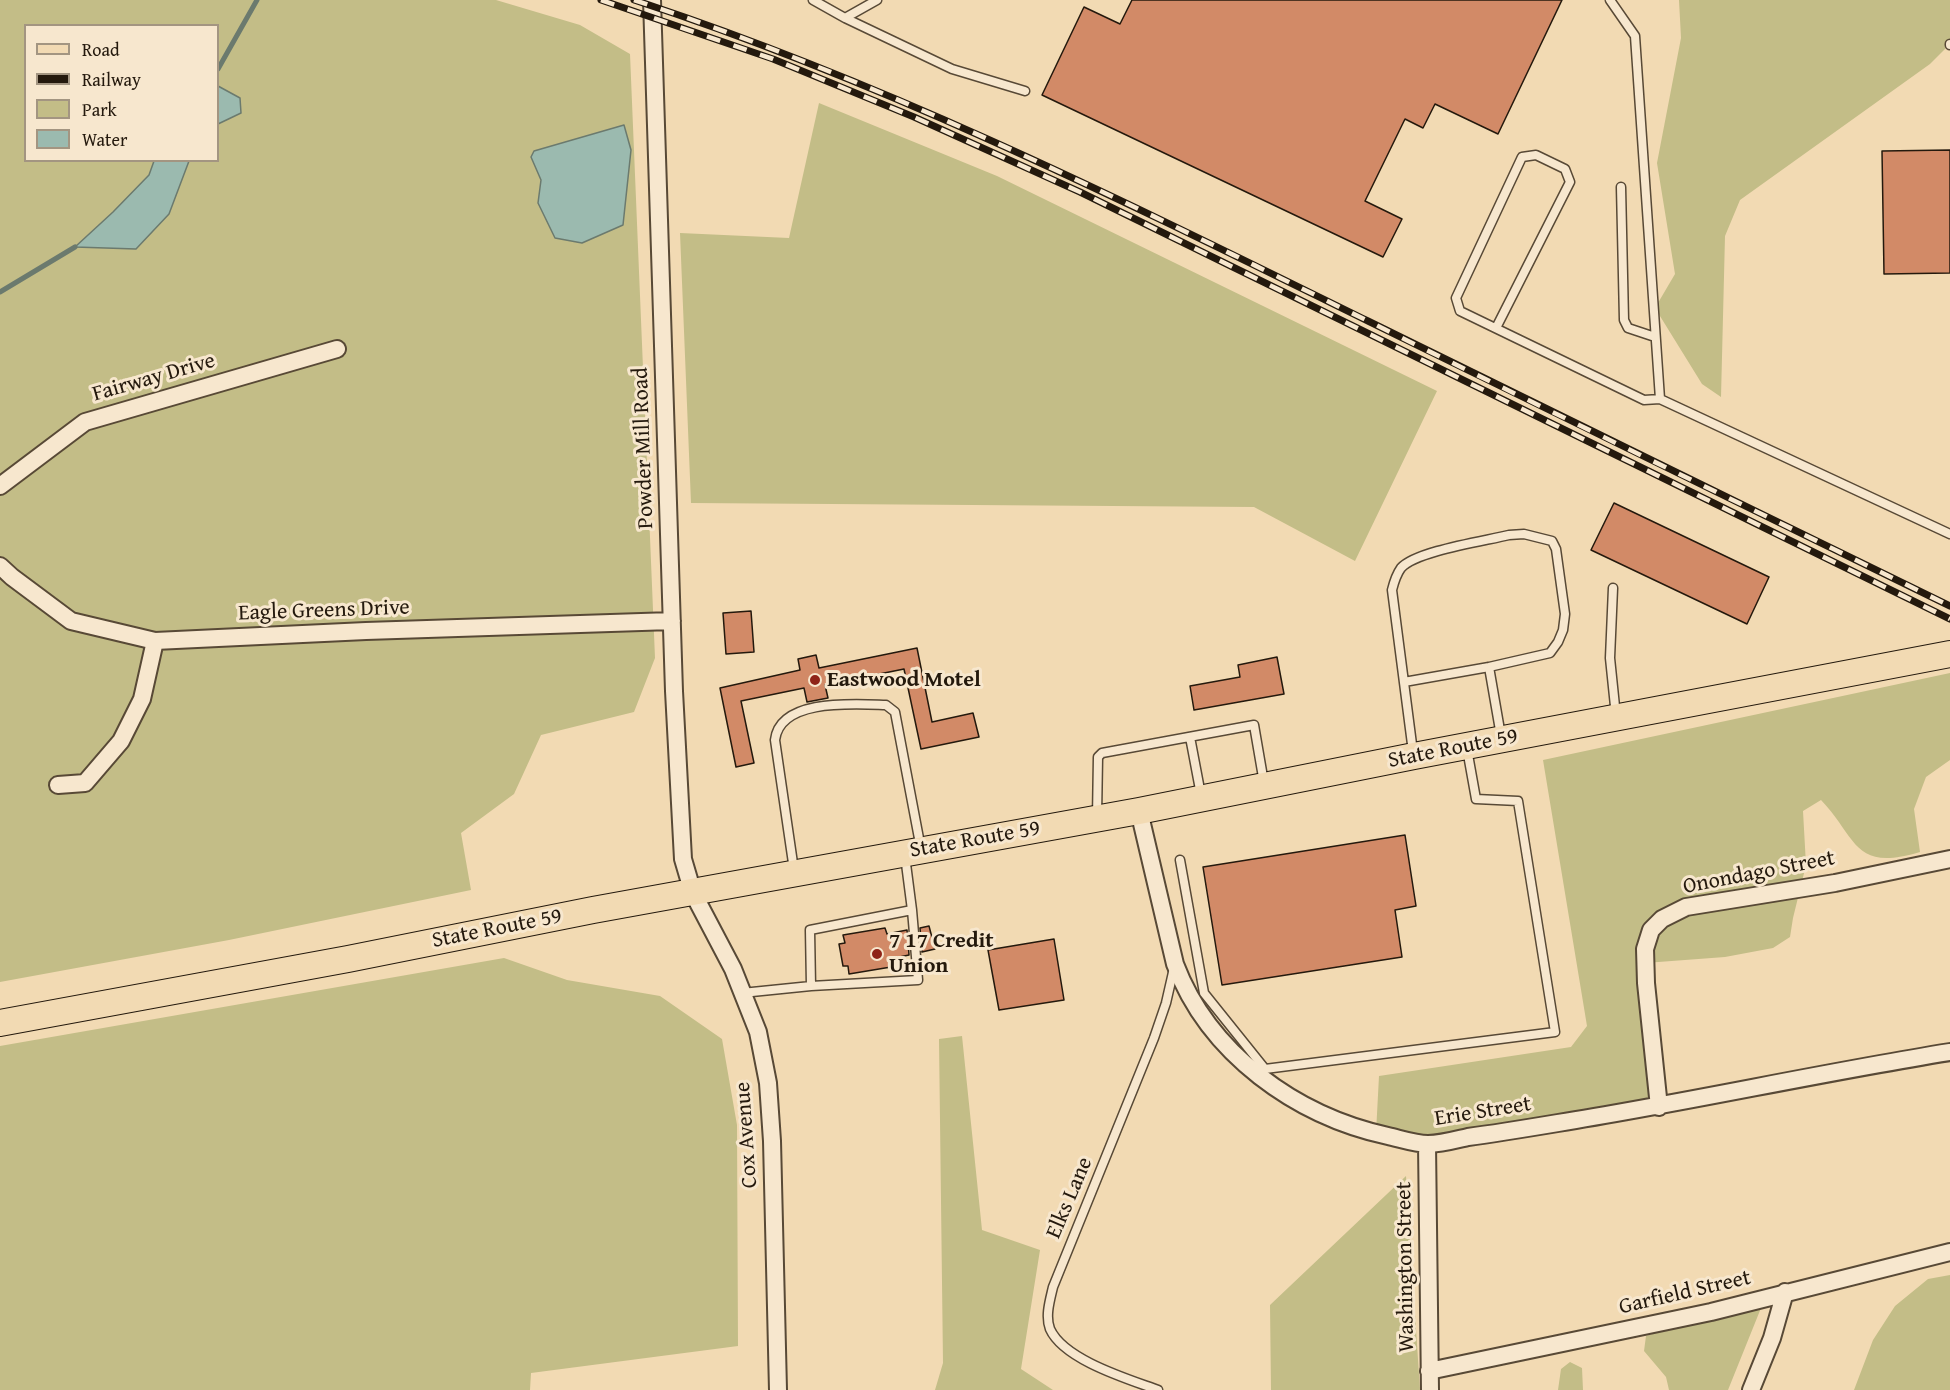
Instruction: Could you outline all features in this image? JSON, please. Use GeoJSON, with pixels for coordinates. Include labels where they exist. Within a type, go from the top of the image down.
{"type":"FeatureCollection","features":[{"type":"Feature","properties":{"kind":"main road","name":"State Route 59"},"geometry":{"type":"LineString","coordinates":[[0,1023],[913,851],[1097,819],[1950,654]]}},
{"type":"Feature","properties":{"kind":"street","name":"Powder Mill Road"},"geometry":{"type":"LineString","coordinates":[[652,0],[672,621],[684,859],[693,893]]}},
{"type":"Feature","properties":{"kind":"street","name":"Fairway Drive"},"geometry":{"type":"LineString","coordinates":[[0,486],[86,422],[337,349]]}},
{"type":"Feature","properties":{"kind":"street","name":"Eagle Greens Drive"},"geometry":{"type":"LineString","coordinates":[[0,566],[12,578],[70,621],[155,641],[672,621]]}},
{"type":"Feature","properties":{"kind":"street"},"geometry":{"type":"LineString","coordinates":[[58,785],[85,783],[121,741],[142,699],[155,641]]}},
{"type":"Feature","properties":{"kind":"street","name":"Erie Street"},"geometry":{"type":"LineString","coordinates":[[1139,811],[1175,964],[1197,1011],[1218,1037],[1287,1096],[1346,1124],[1376,1133],[1427,1144],[1659,1107],[1950,1052]]}},
{"type":"Feature","properties":{"kind":"street","name":"Onondago Street"},"geometry":{"type":"LineString","coordinates":[[1659,1107],[1646,983],[1645,949],[1651,930],[1662,919],[1686,907],[1835,883],[1950,859]]}},
{"type":"Feature","properties":{"kind":"street","name":"Cox Avenue"},"geometry":{"type":"LineString","coordinates":[[693,893],[733,969],[758,1032],[768,1083],[772,1141],[778,1390]]}},
{"type":"Feature","properties":{"kind":"street","name":"Washington Street"},"geometry":{"type":"LineString","coordinates":[[1427,1144],[1430,1390]]}},
{"type":"Feature","properties":{"kind":"street","name":"Garfield Street"},"geometry":{"type":"LineString","coordinates":[[1429,1371],[1711,1312],[1950,1252]]}},
{"type":"Feature","properties":{"kind":"street"},"geometry":{"type":"LineString","coordinates":[[1750,1390],[1772,1338],[1785,1292]]}},
{"type":"Feature","properties":{"kind":"lane"},"geometry":{"type":"LineString","coordinates":[[813,0],[845,18],[952,69],[1025,91]]}},
{"type":"Feature","properties":{"kind":"lane"},"geometry":{"type":"LineString","coordinates":[[845,18],[877,0]]}},
{"type":"Feature","properties":{"kind":"lane"},"geometry":{"type":"LineString","coordinates":[[1610,0],[1635,36],[1660,399]]}},
{"type":"Feature","properties":{"kind":"lane"},"geometry":{"type":"LineString","coordinates":[[1496,328],[1570,182],[1565,169],[1536,155],[1522,157],[1456,297],[1460,311],[1644,400],[1660,399],[1950,534]]}},
{"type":"Feature","properties":{"kind":"lane"},"geometry":{"type":"LineString","coordinates":[[1621,187],[1624,320],[1628,328],[1655,337]]}},
{"type":"Feature","properties":{"kind":"lane"},"geometry":{"type":"LineString","coordinates":[[1404,681],[1489,667],[1550,652],[1558,642],[1563,630],[1565,614],[1556,549],[1552,542],[1524,534],[1509,535],[1419,556],[1402,567],[1395,577],[1392,590],[1404,681],[1414,756]]}},
{"type":"Feature","properties":{"kind":"lane"},"geometry":{"type":"LineString","coordinates":[[1613,588],[1610,658],[1616,717]]}},
{"type":"Feature","properties":{"kind":"lane"},"geometry":{"type":"LineString","coordinates":[[1489,667],[1502,740]]}},
{"type":"Feature","properties":{"kind":"lane"},"geometry":{"type":"LineString","coordinates":[[742,993],[811,986],[918,980],[912,910],[913,851],[895,712],[885,705],[812,708],[791,715],[780,723],[775,740],[795,873]]}},
{"type":"Feature","properties":{"kind":"lane"},"geometry":{"type":"LineString","coordinates":[[1097,819],[1098,757],[1102,753],[1254,725],[1265,786]]}},
{"type":"Feature","properties":{"kind":"lane"},"geometry":{"type":"LineString","coordinates":[[1190,737],[1202,799]]}},
{"type":"Feature","properties":{"kind":"lane"},"geometry":{"type":"LineString","coordinates":[[1180,860],[1204,993],[1262,1073],[1555,1032],[1518,801],[1476,799],[1466,746]]}},
{"type":"Feature","properties":{"kind":"lane"},"geometry":{"type":"LineString","coordinates":[[811,986],[810,930],[912,910]]}},
{"type":"Feature","properties":{"kind":"lane","name":"Elks Lane"},"geometry":{"type":"LineString","coordinates":[[1158,1390],[1093,1365],[1076,1354],[1060,1342],[1050,1328],[1048,1314],[1053,1287],[1154,1038],[1166,1003],[1175,964]]}},
{"type":"Feature","properties":{"kind":"green space"},"geometry":{"type":"Polygon","coordinates":[[[0,0],[496,0],[580,25],[630,54],[655,658],[634,712],[541,735],[514,794],[461,833],[471,890],[229,940],[0,982],[0,0]]]}},
{"type":"Feature","properties":{"kind":"green space"},"geometry":{"type":"Polygon","coordinates":[[[1679,0],[1950,0],[1950,44],[1930,64],[1740,200],[1725,236],[1721,397],[1702,384],[1655,308],[1675,274],[1657,163],[1681,38],[1679,0]]]}},
{"type":"Feature","properties":{"kind":"green space"},"geometry":{"type":"Polygon","coordinates":[[[819,103],[997,176],[1437,391],[1355,561],[1254,507],[691,503],[680,233],[789,238],[819,103]]]}},
{"type":"Feature","properties":{"kind":"green space"},"geometry":{"type":"Polygon","coordinates":[[[1950,673],[1950,760],[1926,777],[1914,809],[1920,852],[1881,858],[1869,855],[1851,839],[1821,800],[1803,811],[1806,865],[1790,937],[1773,948],[1725,957],[1645,963],[1659,1107],[1427,1144],[1376,1133],[1379,1076],[1571,1047],[1587,1026],[1543,760],[1950,673]]]}},
{"type":"Feature","properties":{"kind":"green space"},"geometry":{"type":"Polygon","coordinates":[[[504,958],[567,980],[660,996],[722,1039],[737,1125],[738,1346],[531,1373],[530,1390],[0,1390],[0,1046],[504,958]]]}},
{"type":"Feature","properties":{"kind":"green space"},"geometry":{"type":"Polygon","coordinates":[[[962,1036],[982,1230],[1040,1250],[1021,1369],[1053,1390],[935,1390],[943,1363],[939,1039],[962,1036]]]}},
{"type":"Feature","properties":{"kind":"green space"},"geometry":{"type":"Polygon","coordinates":[[[1406,1176],[1420,1390],[1271,1390],[1270,1305],[1406,1176]]]}},
{"type":"Feature","properties":{"kind":"green space"},"geometry":{"type":"Polygon","coordinates":[[[1950,1275],[1950,1390],[1854,1390],[1873,1340],[1895,1306],[1928,1279],[1950,1275]]]}},
{"type":"Feature","properties":{"kind":"green space"},"geometry":{"type":"Polygon","coordinates":[[[1761,1308],[1728,1390],[1669,1390],[1666,1377],[1644,1351],[1646,1336],[1688,1323],[1761,1308]]]}},
{"type":"Feature","properties":{"kind":"green space"},"geometry":{"type":"Polygon","coordinates":[[[1570,1362],[1582,1368],[1583,1390],[1558,1390],[1561,1369],[1570,1362]]]}},
{"type":"Feature","properties":{"kind":"water"},"geometry":{"type":"Polygon","coordinates":[[[219,87],[240,98],[241,113],[219,124],[219,87]]]}},
{"type":"Feature","properties":{"kind":"water"},"geometry":{"type":"Polygon","coordinates":[[[624,125],[631,150],[623,225],[582,243],[555,238],[538,203],[541,180],[531,157],[534,151],[624,125]]]}},
{"type":"Feature","properties":{"kind":"water"},"geometry":{"type":"Polygon","coordinates":[[[154,162],[189,162],[169,214],[136,249],[75,247],[113,212],[149,175],[154,162]]]}},
{"type":"Feature","properties":{"kind":"building"},"geometry":{"type":"Polygon","coordinates":[[[1132,0],[1562,0],[1498,134],[1435,104],[1423,128],[1405,119],[1365,201],[1402,219],[1383,257],[1042,95],[1084,7],[1120,24],[1132,0]]]}},
{"type":"Feature","properties":{"kind":"building"},"geometry":{"type":"Polygon","coordinates":[[[1950,150],[1950,273],[1884,274],[1882,151],[1950,150]]]}},
{"type":"Feature","properties":{"kind":"building"},"geometry":{"type":"Polygon","coordinates":[[[1614,503],[1769,577],[1747,624],[1591,550],[1614,503]]]}},
{"type":"Feature","properties":{"kind":"building"},"geometry":{"type":"Polygon","coordinates":[[[751,611],[754,652],[726,654],[723,613],[751,611]]]}},
{"type":"Feature","properties":{"kind":"building"},"geometry":{"type":"Polygon","coordinates":[[[917,648],[932,722],[973,713],[979,737],[921,749],[904,669],[825,685],[828,698],[807,702],[804,688],[741,701],[754,763],[736,767],[720,688],[800,670],[798,659],[816,655],[819,668],[917,648]]]}},
{"type":"Feature","properties":{"kind":"building"},"geometry":{"type":"Polygon","coordinates":[[[1277,657],[1284,694],[1194,710],[1190,686],[1240,677],[1238,665],[1277,657]]]}},
{"type":"Feature","properties":{"kind":"building"},"geometry":{"type":"Polygon","coordinates":[[[1405,835],[1416,906],[1395,910],[1402,957],[1222,985],[1203,867],[1405,835]]]}},
{"type":"Feature","properties":{"kind":"building"},"geometry":{"type":"Polygon","coordinates":[[[929,926],[935,949],[922,952],[920,928],[929,926]]]}},
{"type":"Feature","properties":{"kind":"building","name":"7 17 Credit Union"},"geometry":{"type":"Polygon","coordinates":[[[885,928],[887,934],[907,930],[909,955],[890,959],[891,967],[849,974],[848,966],[843,966],[839,944],[845,943],[843,935],[885,928]]]}},
{"type":"Feature","properties":{"kind":"building"},"geometry":{"type":"Polygon","coordinates":[[[1054,939],[1064,1000],[999,1010],[988,950],[1054,939]]]}},
{"type":"Feature","properties":{"kind":"waterway"},"geometry":{"type":"LineString","coordinates":[[219,67],[257,0]]}},
{"type":"Feature","properties":{"kind":"waterway"},"geometry":{"type":"LineString","coordinates":[[0,292],[75,247]]}},
{"type":"Feature","properties":{"kind":"railway"},"geometry":{"type":"LineString","coordinates":[[601,0],[773,59],[914,117],[1080,192],[1950,619]]}},
{"type":"Feature","properties":{"kind":"railway"},"geometry":{"type":"LineString","coordinates":[[634,0],[822,69],[1006,147],[1188,233],[1950,606]]}},
{"type":"Feature","properties":{"kind":"place","name":"Eastwood Motel"},"geometry":{"type":"Point","coordinates":[815,680]}},
{"type":"Feature","properties":{"kind":"place","name":"7 17 Credit Union"},"geometry":{"type":"Point","coordinates":[877,954]}}]}
